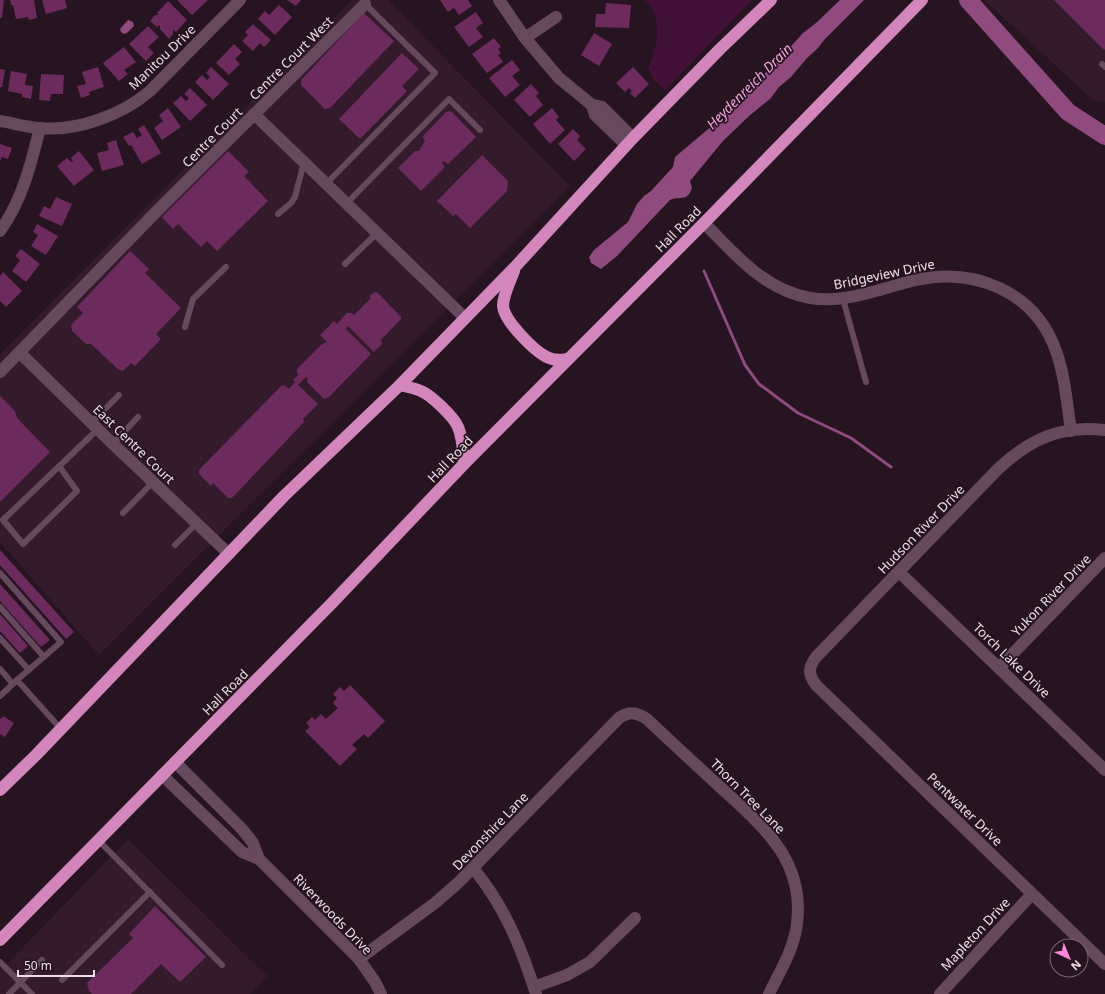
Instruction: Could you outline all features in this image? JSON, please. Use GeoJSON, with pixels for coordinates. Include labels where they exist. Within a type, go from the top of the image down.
{"type":"FeatureCollection","features":[{"type":"Feature","properties":{"kind":"highway"},"geometry":{"type":"LineString","coordinates":[[0,790],[284,496],[400,385],[515,267],[630,142],[720,49],[771,0]]}},
{"type":"Feature","properties":{"kind":"highway","name":"Hall Road"},"geometry":{"type":"LineString","coordinates":[[0,940],[5,928],[98,840],[333,602],[464,464],[567,359],[704,223],[922,0]]}},
{"type":"Feature","properties":{"kind":"highway"},"geometry":{"type":"LineString","coordinates":[[515,267],[504,297],[503,307],[506,316],[512,325],[540,354],[556,360],[567,359]]}},
{"type":"Feature","properties":{"kind":"highway"},"geometry":{"type":"LineString","coordinates":[[400,385],[426,394],[453,419],[458,426],[461,437],[464,464]]}},
{"type":"Feature","properties":{"kind":"street","name":"Manitou Drive"},"geometry":{"type":"LineString","coordinates":[[0,121],[40,128],[70,126],[105,118],[138,101],[150,91],[240,0]]}},
{"type":"Feature","properties":{"kind":"street"},"geometry":{"type":"LineString","coordinates":[[499,0],[525,38],[559,78],[592,105],[602,107],[630,142]]}},
{"type":"Feature","properties":{"kind":"street","name":"Centre Court West"},"geometry":{"type":"LineString","coordinates":[[254,114],[365,4]]}},
{"type":"Feature","properties":{"kind":"street"},"geometry":{"type":"LineString","coordinates":[[525,38],[556,17]]}},
{"type":"Feature","properties":{"kind":"street","name":"Centre Court"},"geometry":{"type":"LineString","coordinates":[[0,372],[254,114],[465,318]]}},
{"type":"Feature","properties":{"kind":"street"},"geometry":{"type":"LineString","coordinates":[[0,231],[12,212],[24,184],[32,161],[40,128]]}},
{"type":"Feature","properties":{"kind":"street","name":"Bridgeview Drive"},"geometry":{"type":"LineString","coordinates":[[704,223],[736,256],[770,284],[810,298],[824,300],[843,299],[914,280],[942,276],[968,277],[991,284],[1003,290],[1027,307],[1044,326],[1050,338],[1055,349],[1062,376],[1071,430]]}},
{"type":"Feature","properties":{"kind":"street","name":"East Centre Court"},"geometry":{"type":"LineString","coordinates":[[20,353],[94,426],[229,554]]}},
{"type":"Feature","properties":{"kind":"street","name":"Hudson River Drive"},"geometry":{"type":"LineString","coordinates":[[809,671],[816,657],[1012,456],[1038,439],[1055,433],[1071,430],[1105,430]]}},
{"type":"Feature","properties":{"kind":"street","name":"Yukon River Drive"},"geometry":{"type":"LineString","coordinates":[[1000,667],[1105,558]]}},
{"type":"Feature","properties":{"kind":"street","name":"Torch Lake Drive"},"geometry":{"type":"LineString","coordinates":[[899,572],[1103,764]]}},
{"type":"Feature","properties":{"kind":"street","name":"Pentwater Drive"},"geometry":{"type":"LineString","coordinates":[[809,671],[816,685],[1105,964]]}},
{"type":"Feature","properties":{"kind":"street","name":"Devonshire Lane"},"geometry":{"type":"LineString","coordinates":[[359,959],[435,903],[473,868],[619,718],[632,712]]}},
{"type":"Feature","properties":{"kind":"street","name":"Thorn Tree Lane"},"geometry":{"type":"LineString","coordinates":[[632,712],[640,714],[647,719],[755,819],[773,839],[785,858],[792,873],[796,890],[798,901],[797,923],[795,935],[787,958],[769,994]]}},
{"type":"Feature","properties":{"kind":"street","name":"Riverwoods Drive"},"geometry":{"type":"LineString","coordinates":[[175,762],[234,820],[254,843],[259,859]]}},
{"type":"Feature","properties":{"kind":"street","name":"Riverwoods Drive"},"geometry":{"type":"LineString","coordinates":[[162,775],[242,852],[259,859],[359,959],[375,982],[381,994]]}},
{"type":"Feature","properties":{"kind":"street"},"geometry":{"type":"LineString","coordinates":[[221,832],[234,820]]}},
{"type":"Feature","properties":{"kind":"street"},"geometry":{"type":"LineString","coordinates":[[473,868],[491,891],[505,916],[520,946],[535,990],[590,962],[635,918]]}},
{"type":"Feature","properties":{"kind":"street","name":"Mapleton Drive"},"geometry":{"type":"LineString","coordinates":[[940,994],[1032,894]]}},
{"type":"Feature","properties":{"kind":"lane"},"geometry":{"type":"LineString","coordinates":[[326,184],[435,73],[365,4]]}},
{"type":"Feature","properties":{"kind":"lane"},"geometry":{"type":"LineString","coordinates":[[346,204],[449,99],[480,130]]}},
{"type":"Feature","properties":{"kind":"lane"},"geometry":{"type":"LineString","coordinates":[[278,214],[291,203],[304,162]]}},
{"type":"Feature","properties":{"kind":"lane"},"geometry":{"type":"LineString","coordinates":[[345,264],[376,233]]}},
{"type":"Feature","properties":{"kind":"lane"},"geometry":{"type":"LineString","coordinates":[[185,327],[193,299],[226,267]]}},
{"type":"Feature","properties":{"kind":"lane"},"geometry":{"type":"LineString","coordinates":[[843,299],[866,382]]}},
{"type":"Feature","properties":{"kind":"lane"},"geometry":{"type":"LineString","coordinates":[[59,466],[77,491],[23,544],[3,520],[59,466],[94,426],[118,395]]}},
{"type":"Feature","properties":{"kind":"lane"},"geometry":{"type":"LineString","coordinates":[[113,444],[138,417]]}},
{"type":"Feature","properties":{"kind":"lane"},"geometry":{"type":"LineString","coordinates":[[123,514],[154,482]]}},
{"type":"Feature","properties":{"kind":"lane"},"geometry":{"type":"LineString","coordinates":[[175,544],[196,523]]}},
{"type":"Feature","properties":{"kind":"lane"},"geometry":{"type":"LineString","coordinates":[[0,573],[61,642],[0,696]]}},
{"type":"Feature","properties":{"kind":"lane"},"geometry":{"type":"LineString","coordinates":[[0,607],[44,657]]}},
{"type":"Feature","properties":{"kind":"lane"},"geometry":{"type":"LineString","coordinates":[[0,638],[29,670]]}},
{"type":"Feature","properties":{"kind":"lane"},"geometry":{"type":"LineString","coordinates":[[0,670],[15,682],[60,728]]}},
{"type":"Feature","properties":{"kind":"lane"},"geometry":{"type":"LineString","coordinates":[[98,840],[222,965]]}},
{"type":"Feature","properties":{"kind":"lane"},"geometry":{"type":"LineString","coordinates":[[62,980],[150,892]]}},
{"type":"Feature","properties":{"kind":"lane"},"geometry":{"type":"LineString","coordinates":[[9,994],[42,960]]}},
{"type":"Feature","properties":{"kind":"lane"},"geometry":{"type":"LineString","coordinates":[[0,962],[32,994]]}},
{"type":"Feature","properties":{"kind":"shaded area"},"geometry":{"type":"Polygon","coordinates":[[[352,0],[388,0],[570,186],[99,655],[0,542],[0,354],[352,0]]]}},
{"type":"Feature","properties":{"kind":"shaded area"},"geometry":{"type":"Polygon","coordinates":[[[645,0],[752,0],[665,90],[653,79],[648,68],[656,42],[657,24],[651,7],[645,0]]]}},
{"type":"Feature","properties":{"kind":"shaded area"},"geometry":{"type":"Polygon","coordinates":[[[840,0],[864,0],[825,39],[791,77],[779,87],[770,99],[749,116],[723,141],[690,181],[692,188],[688,196],[670,200],[617,256],[601,269],[591,263],[589,257],[594,250],[628,222],[637,204],[673,167],[675,157],[713,125],[744,92],[775,64],[803,33],[840,0]]]}},
{"type":"Feature","properties":{"kind":"shaded area"},"geometry":{"type":"Polygon","coordinates":[[[984,0],[1105,0],[1105,102],[1093,100],[984,0]]]}},
{"type":"Feature","properties":{"kind":"shaded area"},"geometry":{"type":"Polygon","coordinates":[[[128,20],[133,22],[134,26],[124,34],[120,29],[128,20]]]}},
{"type":"Feature","properties":{"kind":"shaded area"},"geometry":{"type":"Polygon","coordinates":[[[128,839],[267,976],[250,994],[0,994],[0,971],[128,839]]]}},
{"type":"Feature","properties":{"kind":"building"},"geometry":{"type":"Polygon","coordinates":[[[0,0],[4,0],[2,18],[0,18],[0,0]]]}},
{"type":"Feature","properties":{"kind":"building"},"geometry":{"type":"Polygon","coordinates":[[[10,0],[34,0],[37,18],[29,20],[28,17],[16,19],[13,5],[11,5],[10,0]]]}},
{"type":"Feature","properties":{"kind":"building"},"geometry":{"type":"Polygon","coordinates":[[[42,0],[65,0],[67,8],[46,14],[42,0]]]}},
{"type":"Feature","properties":{"kind":"building"},"geometry":{"type":"Polygon","coordinates":[[[177,0],[208,0],[192,15],[177,0]]]}},
{"type":"Feature","properties":{"kind":"building"},"geometry":{"type":"Polygon","coordinates":[[[287,0],[301,0],[296,6],[287,0]]]}},
{"type":"Feature","properties":{"kind":"building"},"geometry":{"type":"Polygon","coordinates":[[[440,0],[468,0],[472,6],[459,15],[454,8],[448,12],[440,0]]]}},
{"type":"Feature","properties":{"kind":"building"},"geometry":{"type":"Polygon","coordinates":[[[1054,0],[1105,0],[1105,49],[1104,50],[1054,0]]]}},
{"type":"Feature","properties":{"kind":"building"},"geometry":{"type":"Polygon","coordinates":[[[168,1],[187,20],[176,32],[173,29],[173,34],[169,39],[160,29],[160,25],[157,27],[150,21],[155,15],[159,15],[157,13],[168,1]]]}},
{"type":"Feature","properties":{"kind":"building"},"geometry":{"type":"Polygon","coordinates":[[[606,3],[631,5],[629,28],[595,27],[596,14],[605,14],[606,3]]]}},
{"type":"Feature","properties":{"kind":"building"},"geometry":{"type":"Polygon","coordinates":[[[279,5],[292,17],[275,35],[258,19],[265,11],[269,15],[279,5]]]}},
{"type":"Feature","properties":{"kind":"building"},"geometry":{"type":"Polygon","coordinates":[[[476,12],[483,23],[476,28],[483,37],[469,47],[454,27],[476,12]]]}},
{"type":"Feature","properties":{"kind":"building"},"geometry":{"type":"Polygon","coordinates":[[[364,13],[394,41],[330,108],[325,109],[301,85],[301,80],[364,13]]]}},
{"type":"Feature","properties":{"kind":"building"},"geometry":{"type":"Polygon","coordinates":[[[253,24],[271,40],[264,47],[260,43],[253,51],[242,41],[248,35],[245,32],[253,24]]]}},
{"type":"Feature","properties":{"kind":"building"},"geometry":{"type":"Polygon","coordinates":[[[148,26],[159,37],[148,47],[154,53],[146,61],[129,44],[148,26]]]}},
{"type":"Feature","properties":{"kind":"building"},"geometry":{"type":"Polygon","coordinates":[[[594,33],[612,44],[599,66],[581,55],[594,33]]]}},
{"type":"Feature","properties":{"kind":"building"},"geometry":{"type":"Polygon","coordinates":[[[494,38],[501,47],[498,49],[501,53],[498,55],[503,62],[487,73],[472,54],[494,38]]]}},
{"type":"Feature","properties":{"kind":"building"},"geometry":{"type":"Polygon","coordinates":[[[234,44],[242,52],[235,59],[240,64],[229,75],[216,63],[234,44]]]}},
{"type":"Feature","properties":{"kind":"building"},"geometry":{"type":"Polygon","coordinates":[[[124,47],[136,62],[124,70],[128,74],[119,81],[103,63],[124,47]]]}},
{"type":"Feature","properties":{"kind":"building"},"geometry":{"type":"Polygon","coordinates":[[[402,53],[419,69],[402,86],[407,91],[360,139],[339,119],[402,53]]]}},
{"type":"Feature","properties":{"kind":"building"},"geometry":{"type":"Polygon","coordinates":[[[512,60],[520,70],[512,76],[520,85],[505,97],[489,78],[512,60]]]}},
{"type":"Feature","properties":{"kind":"building"},"geometry":{"type":"Polygon","coordinates":[[[98,67],[104,87],[89,92],[90,95],[81,98],[77,86],[86,84],[82,72],[98,67]]]}},
{"type":"Feature","properties":{"kind":"building"},"geometry":{"type":"Polygon","coordinates":[[[211,67],[229,84],[213,100],[195,82],[202,75],[207,80],[210,77],[206,73],[211,67]]]}},
{"type":"Feature","properties":{"kind":"building"},"geometry":{"type":"Polygon","coordinates":[[[633,67],[649,84],[635,98],[630,93],[632,91],[629,88],[625,92],[616,83],[633,67]]]}},
{"type":"Feature","properties":{"kind":"building"},"geometry":{"type":"Polygon","coordinates":[[[0,69],[5,70],[2,87],[0,87],[0,69]]]}},
{"type":"Feature","properties":{"kind":"building"},"geometry":{"type":"Polygon","coordinates":[[[11,71],[27,74],[25,85],[33,86],[31,99],[22,97],[22,94],[8,91],[11,71]]]}},
{"type":"Feature","properties":{"kind":"building"},"geometry":{"type":"Polygon","coordinates":[[[41,74],[64,75],[63,94],[51,94],[50,101],[39,100],[41,74]]]}},
{"type":"Feature","properties":{"kind":"building"},"geometry":{"type":"Polygon","coordinates":[[[531,84],[539,93],[536,96],[543,105],[530,117],[514,100],[531,84]]]}},
{"type":"Feature","properties":{"kind":"building"},"geometry":{"type":"Polygon","coordinates":[[[190,88],[207,105],[190,121],[173,103],[181,96],[186,101],[189,98],[184,94],[190,88]]]}},
{"type":"Feature","properties":{"kind":"building"},"geometry":{"type":"Polygon","coordinates":[[[168,108],[181,127],[162,140],[154,128],[163,121],[159,115],[168,108]]]}},
{"type":"Feature","properties":{"kind":"building"},"geometry":{"type":"Polygon","coordinates":[[[552,108],[559,117],[556,120],[565,130],[550,144],[533,124],[552,108]]]}},
{"type":"Feature","properties":{"kind":"building"},"geometry":{"type":"Polygon","coordinates":[[[446,112],[452,112],[476,137],[448,164],[444,161],[442,163],[445,167],[421,191],[398,168],[415,151],[419,151],[425,141],[423,136],[446,112]]]}},
{"type":"Feature","properties":{"kind":"building"},"geometry":{"type":"Polygon","coordinates":[[[144,125],[161,153],[142,164],[131,145],[129,146],[123,137],[133,132],[137,138],[142,135],[138,129],[144,125]]]}},
{"type":"Feature","properties":{"kind":"building"},"geometry":{"type":"Polygon","coordinates":[[[573,129],[580,136],[577,140],[586,149],[574,161],[558,144],[573,129]]]}},
{"type":"Feature","properties":{"kind":"building"},"geometry":{"type":"Polygon","coordinates":[[[116,140],[124,165],[102,171],[97,153],[109,150],[107,143],[116,140]]]}},
{"type":"Feature","properties":{"kind":"building"},"geometry":{"type":"Polygon","coordinates":[[[0,144],[12,148],[8,159],[2,157],[0,161],[0,144]]]}},
{"type":"Feature","properties":{"kind":"building"},"geometry":{"type":"Polygon","coordinates":[[[79,151],[94,170],[74,186],[57,166],[67,158],[71,162],[73,161],[71,158],[79,151]]]}},
{"type":"Feature","properties":{"kind":"building"},"geometry":{"type":"Polygon","coordinates":[[[228,151],[249,172],[244,176],[268,201],[217,251],[207,241],[201,247],[178,224],[173,229],[162,217],[228,151]]]}},
{"type":"Feature","properties":{"kind":"building"},"geometry":{"type":"Polygon","coordinates":[[[482,155],[508,181],[507,191],[470,228],[456,214],[453,216],[437,201],[482,155]]]}},
{"type":"Feature","properties":{"kind":"building"},"geometry":{"type":"Polygon","coordinates":[[[56,197],[72,204],[62,226],[39,216],[44,206],[50,209],[56,197]]]}},
{"type":"Feature","properties":{"kind":"building"},"geometry":{"type":"Polygon","coordinates":[[[37,224],[58,236],[46,255],[31,246],[38,235],[33,232],[37,224]]]}},
{"type":"Feature","properties":{"kind":"building"},"geometry":{"type":"Polygon","coordinates":[[[21,249],[40,264],[26,282],[12,271],[20,260],[15,256],[21,249]]]}},
{"type":"Feature","properties":{"kind":"building"},"geometry":{"type":"Polygon","coordinates":[[[130,251],[149,269],[145,273],[181,308],[156,334],[161,339],[135,366],[131,363],[123,371],[119,370],[91,344],[86,344],[72,331],[71,325],[83,313],[77,307],[130,251]]]}},
{"type":"Feature","properties":{"kind":"building"},"geometry":{"type":"Polygon","coordinates":[[[3,272],[22,291],[6,307],[0,301],[0,276],[3,272]]]}},
{"type":"Feature","properties":{"kind":"building"},"geometry":{"type":"Polygon","coordinates":[[[375,292],[378,293],[401,317],[401,319],[381,340],[382,344],[374,352],[348,326],[346,329],[370,353],[370,355],[328,398],[324,399],[307,382],[308,379],[306,377],[298,385],[318,404],[303,419],[304,422],[232,498],[228,498],[213,483],[211,486],[199,474],[199,470],[281,386],[284,385],[289,389],[295,382],[293,380],[299,374],[297,373],[297,369],[322,344],[327,342],[320,335],[334,321],[337,324],[347,313],[352,313],[354,315],[371,298],[369,296],[375,292]]]}},
{"type":"Feature","properties":{"kind":"building"},"geometry":{"type":"Polygon","coordinates":[[[0,396],[15,411],[17,418],[50,452],[0,502],[0,396]]]}},
{"type":"Feature","properties":{"kind":"building"},"geometry":{"type":"Polygon","coordinates":[[[0,550],[74,632],[66,639],[0,565],[0,550]]]}},
{"type":"Feature","properties":{"kind":"building"},"geometry":{"type":"Polygon","coordinates":[[[0,584],[50,640],[41,647],[0,601],[0,584]]]}},
{"type":"Feature","properties":{"kind":"building"},"geometry":{"type":"Polygon","coordinates":[[[0,614],[28,646],[20,653],[0,631],[0,614]]]}},
{"type":"Feature","properties":{"kind":"building"},"geometry":{"type":"Polygon","coordinates":[[[350,685],[385,721],[368,738],[364,734],[352,745],[357,749],[340,766],[305,731],[310,727],[306,723],[312,717],[315,720],[321,714],[326,719],[338,708],[333,703],[337,698],[333,694],[340,687],[344,691],[350,685]]]}},
{"type":"Feature","properties":{"kind":"building"},"geometry":{"type":"Polygon","coordinates":[[[3,716],[14,723],[5,737],[0,734],[0,718],[1,719],[3,716]]]}},
{"type":"Feature","properties":{"kind":"building"},"geometry":{"type":"Polygon","coordinates":[[[155,906],[206,957],[180,982],[161,964],[131,994],[92,994],[89,991],[87,983],[133,938],[129,934],[155,906]]]}},
{"type":"Feature","properties":{"kind":"waterway"},"geometry":{"type":"LineString","coordinates":[[968,0],[1068,112],[1105,136]]}},
{"type":"Feature","properties":{"kind":"waterway","name":"Heydenreich Drain"},"geometry":{"type":"LineString","coordinates":[[704,271],[745,365],[759,384],[798,413],[851,438],[891,467]]}}]}
